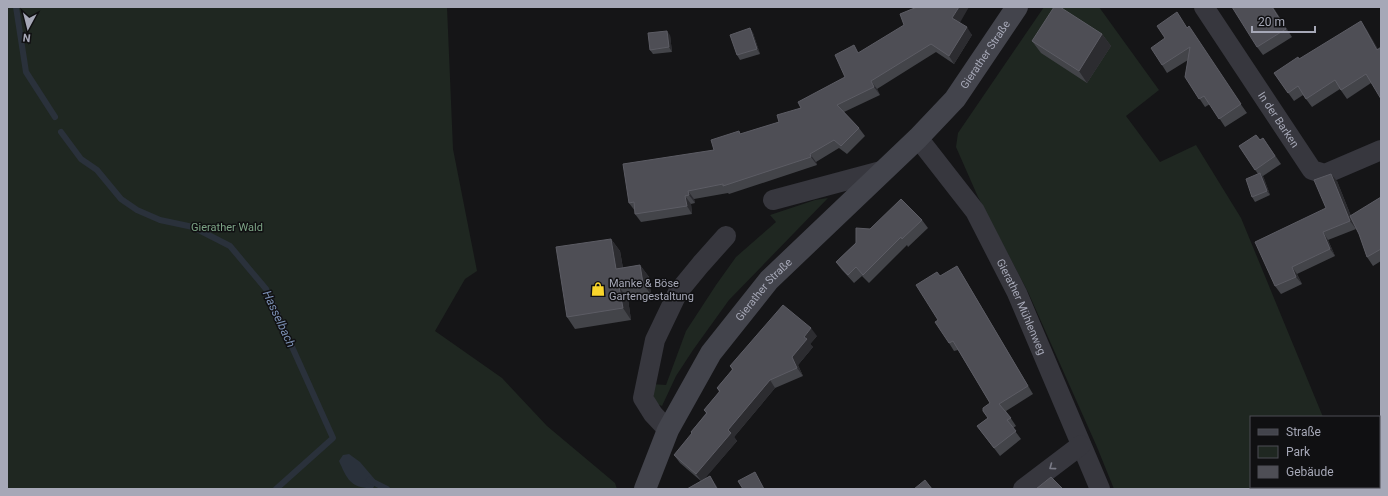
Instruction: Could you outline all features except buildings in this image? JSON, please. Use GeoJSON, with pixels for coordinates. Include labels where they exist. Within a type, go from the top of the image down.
{"type":"FeatureCollection","features":[{"type":"Feature","properties":{"kind":"street","name":"Gierather Straße"},"geometry":{"type":"LineString","coordinates":[[645,489],[668,430],[711,353],[769,280],[918,138],[955,99],[1017,7]]}},
{"type":"Feature","properties":{"kind":"street","name":"In der Barken"},"geometry":{"type":"LineString","coordinates":[[1204,7],[1312,170],[1325,174],[1381,150]]}},
{"type":"Feature","properties":{"kind":"street","name":"Gierather Mühlenweg"},"geometry":{"type":"LineString","coordinates":[[918,138],[975,211],[1017,293],[1100,489]]}},
{"type":"Feature","properties":{"kind":"street","name":"Gierather Straße"},"geometry":{"type":"LineString","coordinates":[[773,200],[884,170]]}},
{"type":"Feature","properties":{"kind":"street"},"geometry":{"type":"LineString","coordinates":[[668,430],[653,414],[643,398],[655,340],[678,292],[726,236]]}},
{"type":"Feature","properties":{"kind":"street"},"geometry":{"type":"LineString","coordinates":[[1023,489],[1081,445]]}},
{"type":"Feature","properties":{"kind":"green space","name":"Gierather Wald"},"geometry":{"type":"Polygon","coordinates":[[[7,7],[447,7],[453,149],[477,271],[465,279],[435,331],[502,378],[547,426],[615,483],[617,489],[7,489],[7,7]]]}},
{"type":"Feature","properties":{"kind":"green space"},"geometry":{"type":"Polygon","coordinates":[[[1044,7],[1099,7],[1159,90],[1126,116],[1160,162],[1196,145],[1241,218],[1323,416],[1250,416],[1250,488],[1353,489],[1114,489],[1097,447],[1028,292],[978,197],[956,147],[958,133],[1044,7]]]}},
{"type":"Feature","properties":{"kind":"green space"},"geometry":{"type":"Polygon","coordinates":[[[828,198],[729,300],[676,376],[662,406],[655,403],[651,384],[666,385],[686,331],[736,257],[776,222],[770,215],[815,200],[828,198]]]}},
{"type":"Feature","properties":{"kind":"shaded area"},"geometry":{"type":"Polygon","coordinates":[[[349,454],[360,462],[377,482],[373,488],[360,487],[355,485],[347,478],[339,461],[343,455],[349,454]]]}},
{"type":"Feature","properties":{"kind":"waterway","name":"Hasselbach"},"geometry":{"type":"LineString","coordinates":[[16,7],[26,72],[55,117]]}},
{"type":"Feature","properties":{"kind":"waterway","name":"Hasselbach"},"geometry":{"type":"LineString","coordinates":[[61,132],[81,159],[97,170],[121,199],[137,210],[160,220],[193,227],[230,246],[266,289],[333,438],[276,489]]}},
{"type":"Feature","properties":{"kind":"waterway","name":"Hasselbach"},"geometry":{"type":"LineString","coordinates":[[369,480],[387,489]]}},
{"type":"Feature","properties":{"kind":"place","name":"Manke & Böse Gartengestaltung"},"geometry":{"type":"Point","coordinates":[598,289]}}]}
